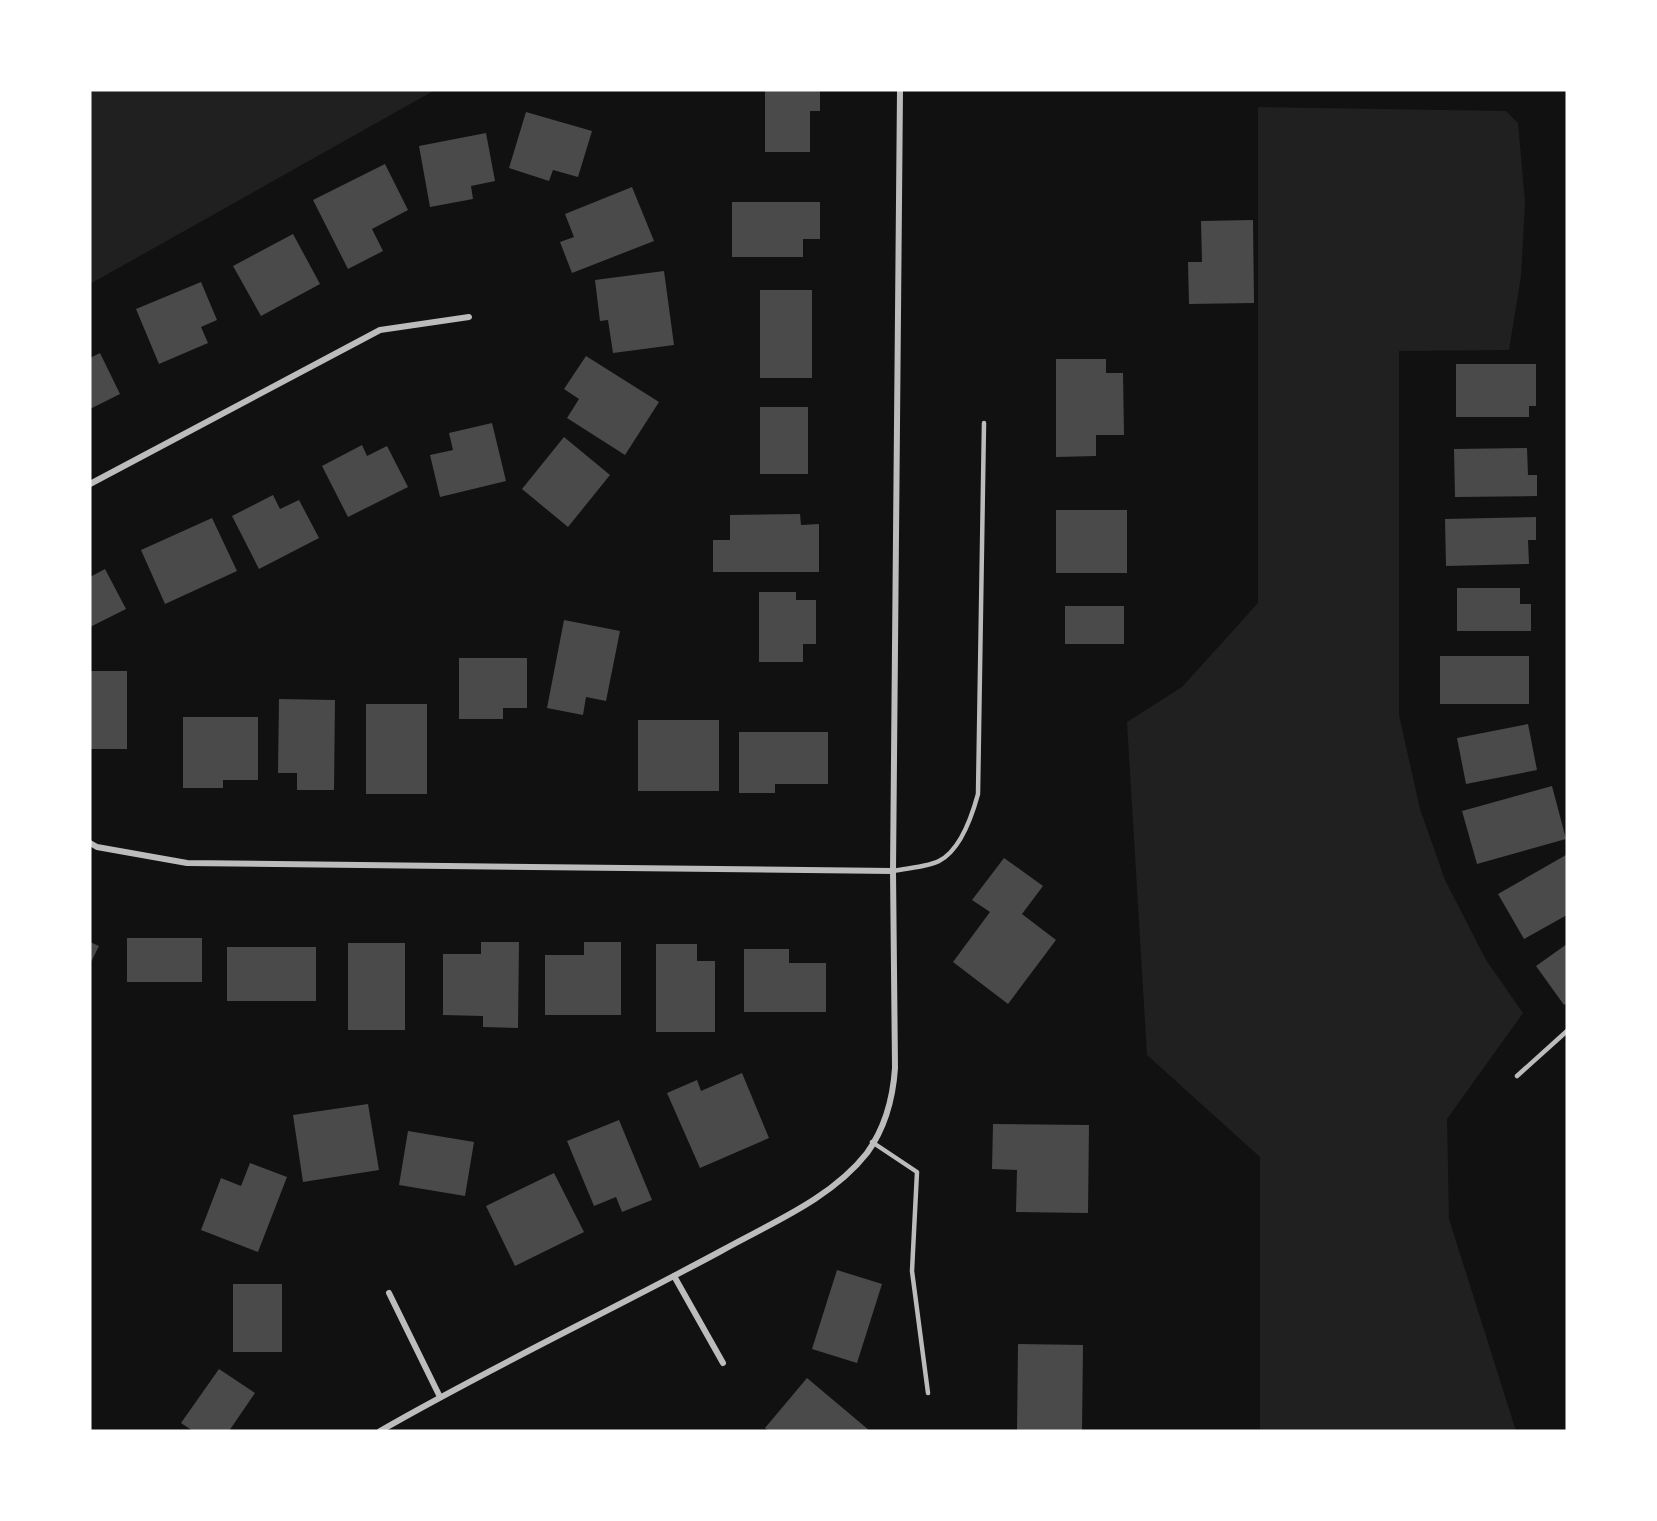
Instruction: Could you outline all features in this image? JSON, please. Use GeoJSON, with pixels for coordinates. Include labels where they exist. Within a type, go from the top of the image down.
{"type":"FeatureCollection","features":[{"type":"Feature","properties":{"kind":"street"},"geometry":{"type":"LineString","coordinates":[[380,1431],[440,1397],[674,1276],[818,1198],[867,1152],[886,1118],[893,1091],[895,1068],[893,871],[900,90]]}},
{"type":"Feature","properties":{"kind":"street"},"geometry":{"type":"LineString","coordinates":[[90,484],[380,330],[469,317]]}},
{"type":"Feature","properties":{"kind":"street"},"geometry":{"type":"LineString","coordinates":[[90,843],[98,847],[187,863],[893,871]]}},
{"type":"Feature","properties":{"kind":"street"},"geometry":{"type":"LineString","coordinates":[[674,1276],[723,1363]]}},
{"type":"Feature","properties":{"kind":"street"},"geometry":{"type":"LineString","coordinates":[[389,1293],[440,1397]]}},
{"type":"Feature","properties":{"kind":"lane"},"geometry":{"type":"LineString","coordinates":[[893,871],[939,861],[957,844],[970,820],[978,794],[984,423]]}},
{"type":"Feature","properties":{"kind":"lane"},"geometry":{"type":"LineString","coordinates":[[1517,1076],[1567,1030]]}},
{"type":"Feature","properties":{"kind":"lane"},"geometry":{"type":"LineString","coordinates":[[872,1142],[917,1172],[912,1272],[928,1394]]}},
{"type":"Feature","properties":{"kind":"shaded area"},"geometry":{"type":"Polygon","coordinates":[[[90,90],[435,90],[90,284],[90,90]]]}},
{"type":"Feature","properties":{"kind":"shaded area"},"geometry":{"type":"Polygon","coordinates":[[[1258,107],[1506,111],[1518,123],[1525,202],[1521,276],[1509,350],[1399,351],[1399,715],[1420,809],[1445,880],[1486,960],[1523,1013],[1447,1119],[1449,1219],[1516,1431],[1260,1431],[1260,1157],[1147,1055],[1127,722],[1182,687],[1258,603],[1258,107]]]}},
{"type":"Feature","properties":{"kind":"building"},"geometry":{"type":"Polygon","coordinates":[[[765,90],[820,90],[820,111],[810,111],[810,152],[765,152],[765,90]]]}},
{"type":"Feature","properties":{"kind":"building"},"geometry":{"type":"Polygon","coordinates":[[[526,112],[592,131],[578,177],[553,170],[549,181],[509,168],[526,112]]]}},
{"type":"Feature","properties":{"kind":"building"},"geometry":{"type":"Polygon","coordinates":[[[486,133],[495,181],[471,186],[473,199],[430,207],[419,146],[486,133]]]}},
{"type":"Feature","properties":{"kind":"building"},"geometry":{"type":"Polygon","coordinates":[[[385,164],[408,210],[372,229],[383,251],[348,269],[313,200],[385,164]]]}},
{"type":"Feature","properties":{"kind":"building"},"geometry":{"type":"Polygon","coordinates":[[[632,187],[654,241],[572,273],[560,242],[574,237],[565,214],[632,187]]]}},
{"type":"Feature","properties":{"kind":"building"},"geometry":{"type":"Polygon","coordinates":[[[732,202],[820,202],[820,239],[803,239],[803,257],[732,257],[732,202]]]}},
{"type":"Feature","properties":{"kind":"building"},"geometry":{"type":"Polygon","coordinates":[[[1253,220],[1254,303],[1189,304],[1188,262],[1202,262],[1201,221],[1253,220]]]}},
{"type":"Feature","properties":{"kind":"building"},"geometry":{"type":"Polygon","coordinates":[[[293,234],[320,284],[261,316],[233,266],[293,234]]]}},
{"type":"Feature","properties":{"kind":"building"},"geometry":{"type":"Polygon","coordinates":[[[664,271],[674,345],[613,353],[608,320],[600,321],[595,280],[664,271]]]}},
{"type":"Feature","properties":{"kind":"building"},"geometry":{"type":"Polygon","coordinates":[[[201,282],[217,320],[201,327],[208,343],[159,364],[136,309],[201,282]]]}},
{"type":"Feature","properties":{"kind":"building"},"geometry":{"type":"Polygon","coordinates":[[[760,290],[812,290],[812,378],[760,378],[760,290]]]}},
{"type":"Feature","properties":{"kind":"building"},"geometry":{"type":"Polygon","coordinates":[[[100,353],[120,394],[90,409],[90,358],[100,353]]]}},
{"type":"Feature","properties":{"kind":"building"},"geometry":{"type":"Polygon","coordinates":[[[586,356],[659,402],[625,455],[567,418],[579,399],[564,389],[586,356]]]}},
{"type":"Feature","properties":{"kind":"building"},"geometry":{"type":"Polygon","coordinates":[[[1056,359],[1106,359],[1106,373],[1123,373],[1124,435],[1096,435],[1096,456],[1056,457],[1056,359]]]}},
{"type":"Feature","properties":{"kind":"building"},"geometry":{"type":"Polygon","coordinates":[[[1456,364],[1536,364],[1536,406],[1529,406],[1529,417],[1456,417],[1456,364]]]}},
{"type":"Feature","properties":{"kind":"building"},"geometry":{"type":"Polygon","coordinates":[[[760,407],[808,407],[808,474],[760,474],[760,407]]]}},
{"type":"Feature","properties":{"kind":"building"},"geometry":{"type":"Polygon","coordinates":[[[492,423],[506,481],[440,497],[430,455],[453,450],[449,433],[492,423]]]}},
{"type":"Feature","properties":{"kind":"building"},"geometry":{"type":"Polygon","coordinates":[[[564,437],[610,475],[568,527],[522,489],[564,437]]]}},
{"type":"Feature","properties":{"kind":"building"},"geometry":{"type":"Polygon","coordinates":[[[362,445],[367,456],[387,446],[408,487],[348,517],[322,466],[362,445]]]}},
{"type":"Feature","properties":{"kind":"building"},"geometry":{"type":"Polygon","coordinates":[[[1527,448],[1528,475],[1537,475],[1537,496],[1455,497],[1454,449],[1527,448]]]}},
{"type":"Feature","properties":{"kind":"building"},"geometry":{"type":"Polygon","coordinates":[[[273,495],[280,509],[299,500],[319,538],[259,569],[232,516],[273,495]]]}},
{"type":"Feature","properties":{"kind":"building"},"geometry":{"type":"Polygon","coordinates":[[[1056,510],[1127,510],[1127,573],[1056,573],[1056,510]]]}},
{"type":"Feature","properties":{"kind":"building"},"geometry":{"type":"Polygon","coordinates":[[[800,514],[801,525],[819,524],[819,572],[713,572],[713,540],[730,540],[730,515],[800,514]]]}},
{"type":"Feature","properties":{"kind":"building"},"geometry":{"type":"Polygon","coordinates":[[[1536,517],[1536,540],[1528,540],[1529,564],[1446,566],[1445,519],[1536,517]]]}},
{"type":"Feature","properties":{"kind":"building"},"geometry":{"type":"Polygon","coordinates":[[[212,518],[237,571],[165,604],[141,550],[212,518]]]}},
{"type":"Feature","properties":{"kind":"building"},"geometry":{"type":"Polygon","coordinates":[[[105,569],[126,609],[90,627],[90,577],[105,569]]]}},
{"type":"Feature","properties":{"kind":"building"},"geometry":{"type":"Polygon","coordinates":[[[1457,588],[1520,588],[1520,604],[1531,604],[1531,631],[1457,631],[1457,588]]]}},
{"type":"Feature","properties":{"kind":"building"},"geometry":{"type":"Polygon","coordinates":[[[759,592],[796,592],[796,600],[816,600],[816,644],[803,644],[803,662],[759,662],[759,592]]]}},
{"type":"Feature","properties":{"kind":"building"},"geometry":{"type":"Polygon","coordinates":[[[1065,606],[1124,606],[1124,644],[1065,644],[1065,606]]]}},
{"type":"Feature","properties":{"kind":"building"},"geometry":{"type":"Polygon","coordinates":[[[564,620],[620,631],[606,701],[586,697],[583,715],[547,708],[564,620]]]}},
{"type":"Feature","properties":{"kind":"building"},"geometry":{"type":"Polygon","coordinates":[[[1440,656],[1529,656],[1529,704],[1440,704],[1440,656]]]}},
{"type":"Feature","properties":{"kind":"building"},"geometry":{"type":"Polygon","coordinates":[[[459,658],[527,658],[527,708],[503,708],[503,719],[459,719],[459,658]]]}},
{"type":"Feature","properties":{"kind":"building"},"geometry":{"type":"Polygon","coordinates":[[[90,671],[127,671],[127,749],[90,749],[90,671]]]}},
{"type":"Feature","properties":{"kind":"building"},"geometry":{"type":"Polygon","coordinates":[[[279,699],[335,700],[334,790],[297,790],[297,773],[278,773],[279,699]]]}},
{"type":"Feature","properties":{"kind":"building"},"geometry":{"type":"Polygon","coordinates":[[[366,704],[427,704],[427,794],[366,794],[366,704]]]}},
{"type":"Feature","properties":{"kind":"building"},"geometry":{"type":"Polygon","coordinates":[[[183,717],[258,717],[258,780],[223,780],[223,788],[183,788],[183,717]]]}},
{"type":"Feature","properties":{"kind":"building"},"geometry":{"type":"Polygon","coordinates":[[[638,720],[719,720],[719,791],[638,791],[638,720]]]}},
{"type":"Feature","properties":{"kind":"building"},"geometry":{"type":"Polygon","coordinates":[[[1528,724],[1537,770],[1466,784],[1457,738],[1528,724]]]}},
{"type":"Feature","properties":{"kind":"building"},"geometry":{"type":"Polygon","coordinates":[[[739,732],[828,732],[828,784],[775,784],[775,793],[739,793],[739,732]]]}},
{"type":"Feature","properties":{"kind":"building"},"geometry":{"type":"Polygon","coordinates":[[[1552,786],[1566,839],[1477,864],[1462,811],[1552,786]]]}},
{"type":"Feature","properties":{"kind":"building"},"geometry":{"type":"Polygon","coordinates":[[[1566,855],[1567,915],[1524,939],[1498,894],[1566,855]]]}},
{"type":"Feature","properties":{"kind":"building"},"geometry":{"type":"Polygon","coordinates":[[[1004,858],[1043,886],[1022,914],[1056,940],[1008,1004],[953,962],[990,912],[972,900],[1004,858]]]}},
{"type":"Feature","properties":{"kind":"building"},"geometry":{"type":"Polygon","coordinates":[[[127,938],[202,938],[202,982],[127,982],[127,938]]]}},
{"type":"Feature","properties":{"kind":"building"},"geometry":{"type":"Polygon","coordinates":[[[90,942],[99,946],[90,964],[90,942]]]}},
{"type":"Feature","properties":{"kind":"building"},"geometry":{"type":"Polygon","coordinates":[[[481,942],[519,942],[518,1028],[483,1027],[483,1016],[443,1015],[443,954],[481,954],[481,942]]]}},
{"type":"Feature","properties":{"kind":"building"},"geometry":{"type":"Polygon","coordinates":[[[584,942],[621,942],[621,1015],[545,1015],[545,955],[584,955],[584,942]]]}},
{"type":"Feature","properties":{"kind":"building"},"geometry":{"type":"Polygon","coordinates":[[[348,943],[405,943],[405,1030],[348,1030],[348,943]]]}},
{"type":"Feature","properties":{"kind":"building"},"geometry":{"type":"Polygon","coordinates":[[[656,944],[697,944],[697,961],[715,961],[715,1032],[656,1032],[656,944]]]}},
{"type":"Feature","properties":{"kind":"building"},"geometry":{"type":"Polygon","coordinates":[[[1567,944],[1567,1003],[1564,1005],[1536,966],[1567,944]]]}},
{"type":"Feature","properties":{"kind":"building"},"geometry":{"type":"Polygon","coordinates":[[[227,947],[316,947],[316,1001],[227,1001],[227,947]]]}},
{"type":"Feature","properties":{"kind":"building"},"geometry":{"type":"Polygon","coordinates":[[[744,949],[789,949],[789,963],[826,963],[826,1012],[744,1012],[744,949]]]}},
{"type":"Feature","properties":{"kind":"building"},"geometry":{"type":"Polygon","coordinates":[[[742,1073],[769,1138],[700,1168],[667,1093],[697,1080],[701,1091],[742,1073]]]}},
{"type":"Feature","properties":{"kind":"building"},"geometry":{"type":"Polygon","coordinates":[[[368,1104],[379,1170],[303,1182],[293,1115],[368,1104]]]}},
{"type":"Feature","properties":{"kind":"building"},"geometry":{"type":"Polygon","coordinates":[[[619,1120],[652,1200],[622,1212],[616,1197],[594,1206],[567,1141],[619,1120]]]}},
{"type":"Feature","properties":{"kind":"building"},"geometry":{"type":"Polygon","coordinates":[[[993,1124],[1089,1125],[1088,1213],[1016,1212],[1017,1170],[992,1169],[993,1124]]]}},
{"type":"Feature","properties":{"kind":"building"},"geometry":{"type":"Polygon","coordinates":[[[408,1131],[474,1142],[465,1196],[399,1185],[408,1131]]]}},
{"type":"Feature","properties":{"kind":"building"},"geometry":{"type":"Polygon","coordinates":[[[250,1163],[287,1177],[258,1252],[201,1230],[221,1178],[241,1186],[250,1163]]]}},
{"type":"Feature","properties":{"kind":"building"},"geometry":{"type":"Polygon","coordinates":[[[554,1173],[584,1232],[515,1266],[486,1206],[554,1173]]]}},
{"type":"Feature","properties":{"kind":"building"},"geometry":{"type":"Polygon","coordinates":[[[837,1270],[882,1284],[857,1363],[812,1349],[837,1270]]]}},
{"type":"Feature","properties":{"kind":"building"},"geometry":{"type":"Polygon","coordinates":[[[233,1284],[282,1284],[282,1352],[233,1352],[233,1284]]]}},
{"type":"Feature","properties":{"kind":"building"},"geometry":{"type":"Polygon","coordinates":[[[1018,1344],[1083,1345],[1082,1431],[1017,1431],[1018,1344]]]}},
{"type":"Feature","properties":{"kind":"building"},"geometry":{"type":"Polygon","coordinates":[[[219,1369],[255,1393],[229,1431],[193,1431],[181,1423],[219,1369]]]}},
{"type":"Feature","properties":{"kind":"building"},"geometry":{"type":"Polygon","coordinates":[[[807,1378],[870,1431],[769,1431],[765,1428],[807,1378]]]}}]}
